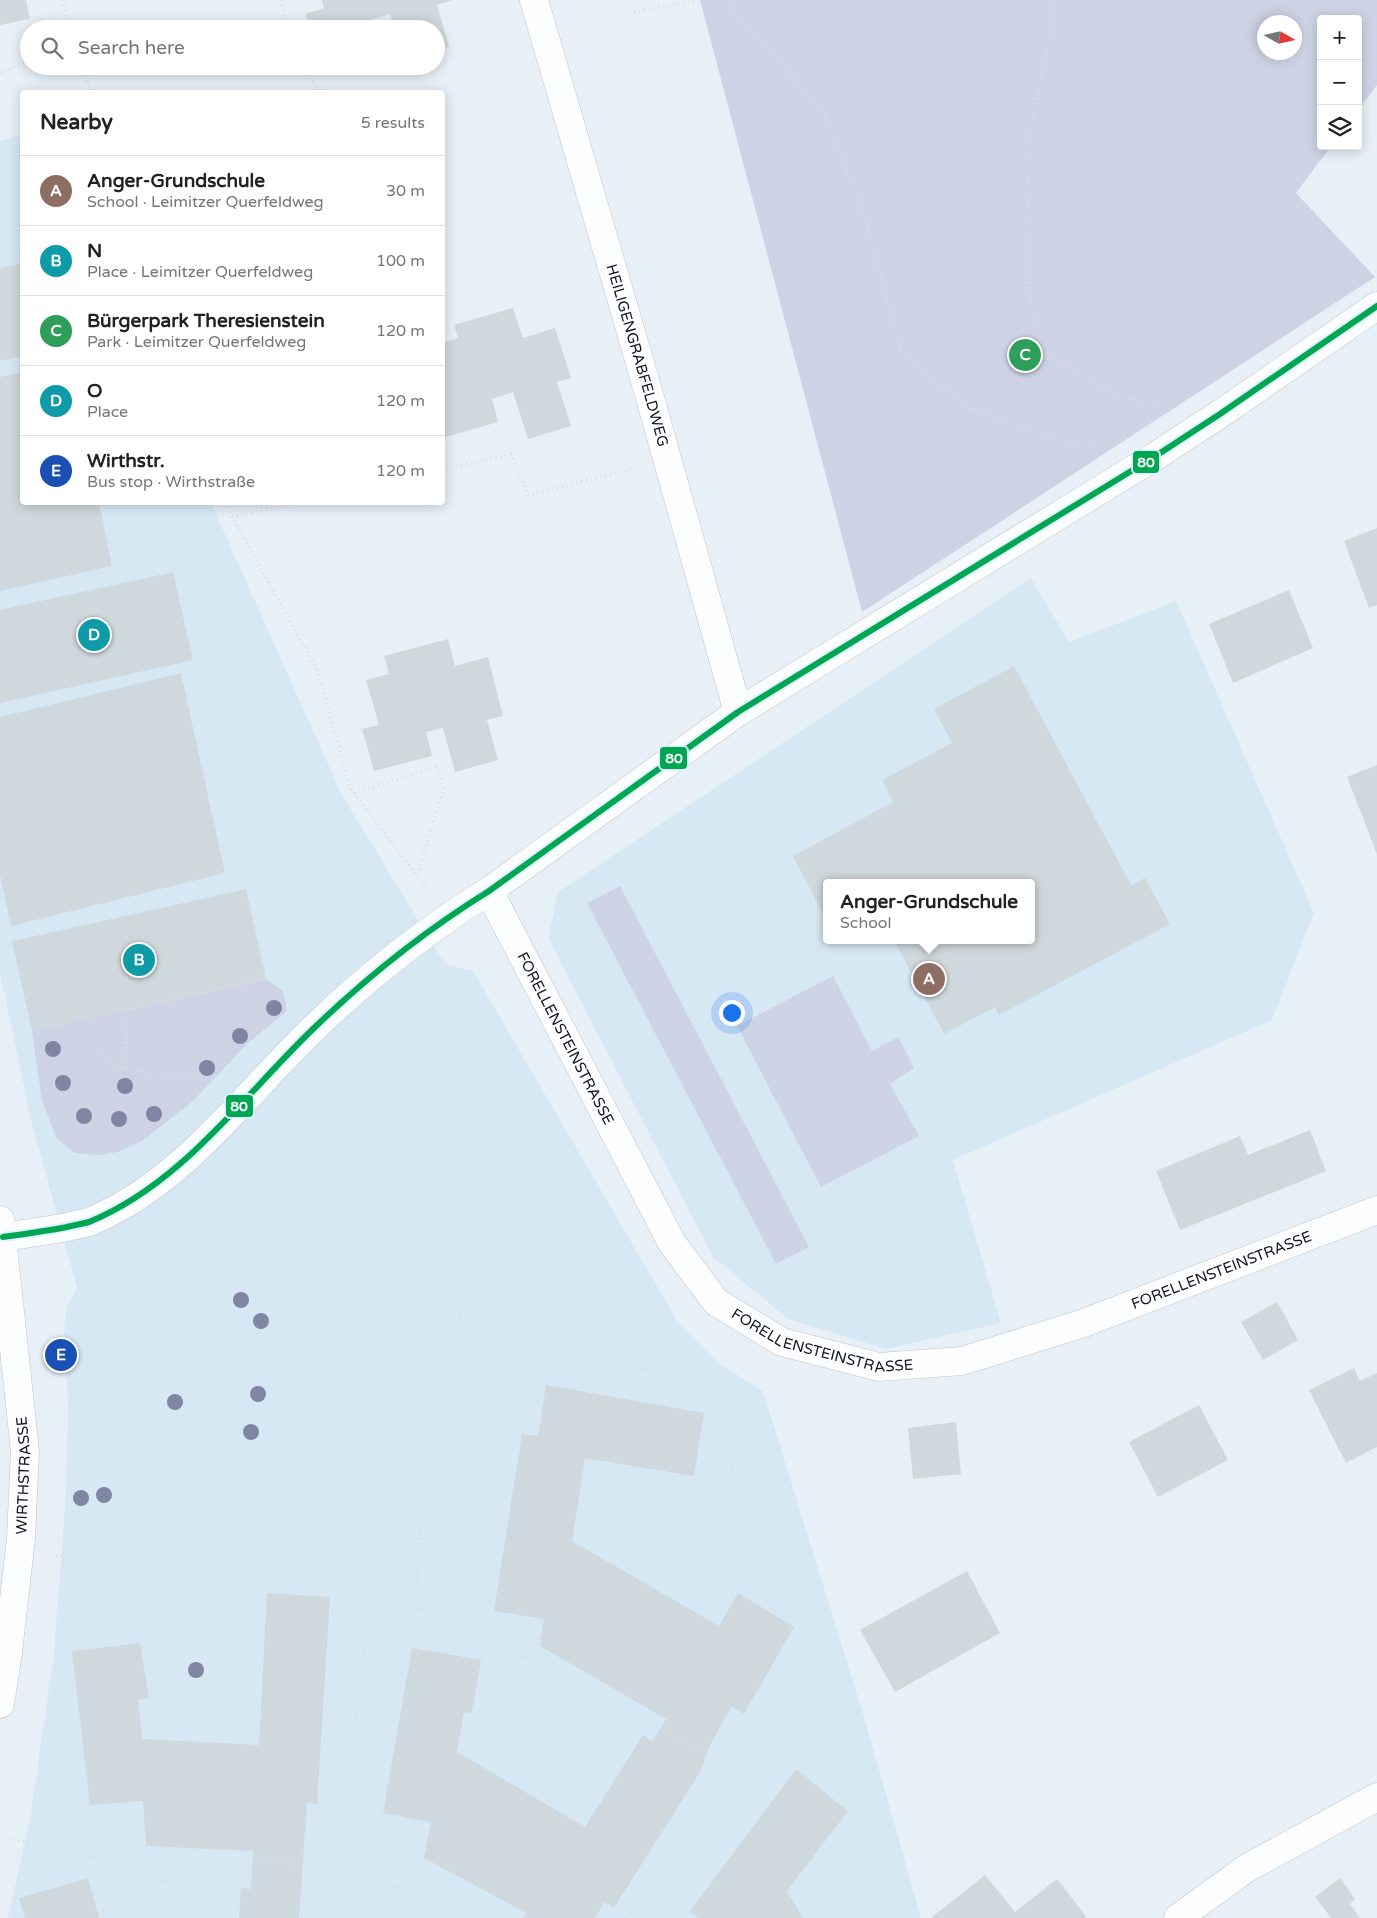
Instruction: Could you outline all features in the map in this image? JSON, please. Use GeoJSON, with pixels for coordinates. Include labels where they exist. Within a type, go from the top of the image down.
{"type":"FeatureCollection","features":[{"type":"Feature","properties":{"kind":"street","name":"HEILIGENGRABFELDWEG"},"geometry":{"type":"LineString","coordinates":[[534,0],[738,712]]}},
{"type":"Feature","properties":{"kind":"street"},"geometry":{"type":"LineString","coordinates":[[2,1228],[44,1232],[88,1222],[138,1196],[189,1157],[313,1029],[382,967],[449,915],[489,890],[738,712],[1154,457],[1377,306]]}},
{"type":"Feature","properties":{"kind":"street","name":"FORELLENSTEINSTRASSE"},"geometry":{"type":"LineString","coordinates":[[489,890],[672,1242],[716,1302],[782,1342],[879,1367],[962,1361],[1084,1323],[1377,1210]]}},
{"type":"Feature","properties":{"kind":"street","name":"WIRTHSTRASSE"},"geometry":{"type":"LineString","coordinates":[[0,1704],[21,1538],[26,1451],[2,1228]]}},
{"type":"Feature","properties":{"kind":"street"},"geometry":{"type":"LineString","coordinates":[[1178,1918],[1247,1868],[1377,1797]]}},
{"type":"Feature","properties":{"kind":"path"},"geometry":{"type":"LineString","coordinates":[[63,0],[68,20]]}},
{"type":"Feature","properties":{"kind":"path"},"geometry":{"type":"LineString","coordinates":[[281,0],[285,20]]}},
{"type":"Feature","properties":{"kind":"path"},"geometry":{"type":"LineString","coordinates":[[634,12],[694,0]]}},
{"type":"Feature","properties":{"kind":"path"},"geometry":{"type":"LineString","coordinates":[[724,0],[824,113],[865,216],[901,352],[965,406],[1051,438],[1154,457]]}},
{"type":"Feature","properties":{"kind":"path"},"geometry":{"type":"LineString","coordinates":[[1056,0],[1029,138],[1026,273],[1041,352],[1118,396],[1220,414]]}},
{"type":"Feature","properties":{"kind":"path"},"geometry":{"type":"LineString","coordinates":[[0,73],[20,64]]}},
{"type":"Feature","properties":{"kind":"path"},"geometry":{"type":"LineString","coordinates":[[85,75],[90,90]]}},
{"type":"Feature","properties":{"kind":"path"},"geometry":{"type":"LineString","coordinates":[[307,75],[319,90]]}},
{"type":"Feature","properties":{"kind":"path"},"geometry":{"type":"LineString","coordinates":[[445,469],[511,454],[528,495],[667,460]]}},
{"type":"Feature","properties":{"kind":"path"},"geometry":{"type":"LineString","coordinates":[[228,505],[232,517],[318,672],[350,788],[449,915]]}},
{"type":"Feature","properties":{"kind":"path"},"geometry":{"type":"LineString","coordinates":[[232,517],[286,505]]}},
{"type":"Feature","properties":{"kind":"path"},"geometry":{"type":"LineString","coordinates":[[0,598],[111,570],[195,552]]}},
{"type":"Feature","properties":{"kind":"path"},"geometry":{"type":"LineString","coordinates":[[0,709],[151,674]]}},
{"type":"Feature","properties":{"kind":"path"},"geometry":{"type":"LineString","coordinates":[[354,793],[437,766],[444,789],[417,874]]}},
{"type":"Feature","properties":{"kind":"path"},"geometry":{"type":"LineString","coordinates":[[246,889],[266,979]]}},
{"type":"Feature","properties":{"kind":"path"},"geometry":{"type":"LineString","coordinates":[[323,900],[382,967]]}},
{"type":"Feature","properties":{"kind":"path"},"geometry":{"type":"LineString","coordinates":[[123,1068],[127,1037],[122,1011],[266,979],[332,910]]}},
{"type":"Feature","properties":{"kind":"path"},"geometry":{"type":"LineString","coordinates":[[94,1047],[106,1060],[123,1068],[174,1077],[227,1079],[241,1083],[254,1090]]}},
{"type":"Feature","properties":{"kind":"path"},"geometry":{"type":"LineString","coordinates":[[417,1609],[418,1553],[423,1495],[442,1382],[471,1283],[495,1238],[503,1211],[503,1193],[495,1178],[484,1169],[465,1165]]}},
{"type":"Feature","properties":{"kind":"path"},"geometry":{"type":"LineString","coordinates":[[479,1266],[516,1314],[537,1336],[565,1353],[596,1362],[683,1377],[702,1389],[713,1405],[724,1434],[739,1501],[752,1524],[795,1574],[808,1593],[814,1620],[813,1646],[805,1668],[780,1701],[761,1720],[742,1730],[701,1821],[656,1889],[627,1918]]}},
{"type":"Feature","properties":{"kind":"path"},"geometry":{"type":"LineString","coordinates":[[439,1274],[471,1283]]}},
{"type":"Feature","properties":{"kind":"path"},"geometry":{"type":"LineString","coordinates":[[641,1369],[644,1332],[655,1280]]}},
{"type":"Feature","properties":{"kind":"path"},"geometry":{"type":"LineString","coordinates":[[418,1378],[442,1382]]}},
{"type":"Feature","properties":{"kind":"path"},"geometry":{"type":"LineString","coordinates":[[396,1490],[423,1495]]}},
{"type":"Feature","properties":{"kind":"path"},"geometry":{"type":"LineString","coordinates":[[261,1549],[280,1556],[316,1564],[336,1572],[356,1589],[373,1615],[362,1658],[353,1740],[344,1796],[333,1824],[324,1860]]}},
{"type":"Feature","properties":{"kind":"path"},"geometry":{"type":"LineString","coordinates":[[51,1555],[85,1560]]}},
{"type":"Feature","properties":{"kind":"path"},"geometry":{"type":"LineString","coordinates":[[373,1615],[392,1609],[417,1609],[436,1615],[462,1631],[489,1644],[524,1657],[534,1665],[545,1686],[558,1701],[579,1709],[608,1712],[634,1718],[726,1762]]}},
{"type":"Feature","properties":{"kind":"path"},"geometry":{"type":"LineString","coordinates":[[524,1657],[535,1640],[542,1637]]}},
{"type":"Feature","properties":{"kind":"path"},"geometry":{"type":"LineString","coordinates":[[726,1715],[742,1730]]}},
{"type":"Feature","properties":{"kind":"path"},"geometry":{"type":"LineString","coordinates":[[96,1858],[118,1834],[128,1802]]}},
{"type":"Feature","properties":{"kind":"path"},"geometry":{"type":"LineString","coordinates":[[306,1815],[322,1817],[333,1824]]}},
{"type":"Feature","properties":{"kind":"path"},"geometry":{"type":"LineString","coordinates":[[13,1839],[96,1858],[133,1878],[157,1882],[180,1880],[234,1865],[263,1863],[306,1864],[324,1860],[341,1863],[359,1874],[371,1889]]}},
{"type":"Feature","properties":{"kind":"path"},"geometry":{"type":"LineString","coordinates":[[408,1888],[415,1874],[431,1862]]}},
{"type":"Feature","properties":{"kind":"path"},"geometry":{"type":"LineString","coordinates":[[126,1918],[125,1900],[133,1878]]}},
{"type":"Feature","properties":{"kind":"path"},"geometry":{"type":"LineString","coordinates":[[348,1918],[360,1906],[371,1889],[387,1886],[408,1888],[442,1909],[474,1918]]}},
{"type":"Feature","properties":{"kind":"path"},"geometry":{"type":"LineString","coordinates":[[103,1911],[125,1900]]}},
{"type":"Feature","properties":{"kind":"path"},"geometry":{"type":"LineString","coordinates":[[599,1912],[605,1918]]}},
{"type":"Feature","properties":{"kind":"shaded area"},"geometry":{"type":"Polygon","coordinates":[[[700,0],[1377,0],[1377,85],[1362,105],[1362,15],[1317,15],[1317,150],[1328,150],[1296,193],[1375,277],[862,612],[700,0]]]}},
{"type":"Feature","properties":{"kind":"shaded area"},"geometry":{"type":"Polygon","coordinates":[[[20,136],[20,505],[212,505],[342,795],[445,964],[473,971],[678,1322],[717,1362],[763,1391],[865,1720],[921,1918],[8,1918],[31,1813],[54,1654],[66,1494],[68,1402],[64,1333],[67,1307],[77,1288],[31,1120],[0,973],[0,141],[20,136]]]}},
{"type":"Feature","properties":{"kind":"shaded area"},"geometry":{"type":"Polygon","coordinates":[[[1031,578],[1069,642],[1176,601],[1314,913],[1272,1020],[953,1160],[1001,1323],[886,1349],[788,1319],[713,1257],[548,938],[558,892],[1031,578]]]}},
{"type":"Feature","properties":{"kind":"shaded area"},"geometry":{"type":"Polygon","coordinates":[[[620,886],[809,1247],[776,1264],[587,903],[620,886]]]}},
{"type":"Feature","properties":{"kind":"shaded area"},"geometry":{"type":"Polygon","coordinates":[[[833,976],[872,1051],[898,1037],[914,1068],[890,1084],[919,1136],[821,1187],[737,1026],[833,976]]]}},
{"type":"Feature","properties":{"kind":"shaded area"},"geometry":{"type":"Polygon","coordinates":[[[266,979],[283,991],[287,1011],[248,1043],[193,1101],[142,1141],[118,1152],[98,1155],[75,1153],[57,1139],[42,1101],[32,1031],[266,979]]]}},
{"type":"Feature","properties":{"kind":"building"},"geometry":{"type":"Polygon","coordinates":[[[0,0],[26,0],[30,19],[0,25],[0,0]]]}},
{"type":"Feature","properties":{"kind":"building"},"geometry":{"type":"Polygon","coordinates":[[[322,0],[453,0],[437,5],[441,20],[392,20],[390,14],[370,20],[307,20],[305,14],[324,8],[322,0]]]}},
{"type":"Feature","properties":{"kind":"building"},"geometry":{"type":"Polygon","coordinates":[[[445,33],[449,47],[445,48],[445,33]]]}},
{"type":"Feature","properties":{"kind":"building"},"geometry":{"type":"Polygon","coordinates":[[[20,263],[20,356],[0,361],[0,268],[20,263]]]}},
{"type":"Feature","properties":{"kind":"building"},"geometry":{"type":"Polygon","coordinates":[[[513,308],[523,338],[555,328],[571,378],[557,382],[571,426],[528,439],[513,392],[492,399],[498,422],[445,437],[445,342],[458,338],[454,325],[513,308]]]}},
{"type":"Feature","properties":{"kind":"building"},"geometry":{"type":"Polygon","coordinates":[[[20,372],[20,505],[100,505],[112,566],[0,591],[0,377],[20,372]]]}},
{"type":"Feature","properties":{"kind":"building"},"geometry":{"type":"Polygon","coordinates":[[[1377,528],[1377,605],[1369,608],[1344,541],[1377,528]]]}},
{"type":"Feature","properties":{"kind":"building"},"geometry":{"type":"Polygon","coordinates":[[[173,572],[193,660],[0,703],[0,610],[173,572]]]}},
{"type":"Feature","properties":{"kind":"building"},"geometry":{"type":"Polygon","coordinates":[[[1289,590],[1313,648],[1233,683],[1209,624],[1289,590]]]}},
{"type":"Feature","properties":{"kind":"building"},"geometry":{"type":"Polygon","coordinates":[[[448,639],[455,666],[488,657],[503,716],[487,720],[498,760],[455,772],[443,728],[426,732],[432,756],[374,771],[362,729],[379,725],[366,680],[389,674],[384,656],[448,639]]]}},
{"type":"Feature","properties":{"kind":"building"},"geometry":{"type":"Polygon","coordinates":[[[1014,666],[1131,885],[1145,878],[1170,924],[999,1015],[995,1007],[944,1034],[896,944],[1035,944],[1035,879],[823,879],[823,914],[793,856],[893,802],[882,780],[952,743],[934,709],[1014,666]]]}},
{"type":"Feature","properties":{"kind":"building"},"geometry":{"type":"Polygon","coordinates":[[[181,673],[225,873],[11,926],[0,875],[0,717],[181,673]]]}},
{"type":"Feature","properties":{"kind":"building"},"geometry":{"type":"Polygon","coordinates":[[[1377,765],[1377,854],[1347,777],[1377,765]]]}},
{"type":"Feature","properties":{"kind":"building"},"geometry":{"type":"Polygon","coordinates":[[[246,889],[266,979],[32,1031],[12,941],[246,889]]]}},
{"type":"Feature","properties":{"kind":"building"},"geometry":{"type":"Polygon","coordinates":[[[1310,1130],[1326,1171],[1180,1230],[1156,1171],[1240,1136],[1248,1155],[1310,1130]]]}},
{"type":"Feature","properties":{"kind":"building"},"geometry":{"type":"Polygon","coordinates":[[[1277,1302],[1298,1340],[1263,1360],[1241,1322],[1277,1302]]]}},
{"type":"Feature","properties":{"kind":"building"},"geometry":{"type":"Polygon","coordinates":[[[1354,1368],[1360,1381],[1377,1373],[1377,1447],[1346,1463],[1309,1390],[1354,1368]]]}},
{"type":"Feature","properties":{"kind":"building"},"geometry":{"type":"Polygon","coordinates":[[[546,1385],[704,1413],[694,1476],[585,1458],[572,1541],[719,1626],[738,1593],[794,1627],[744,1714],[731,1707],[710,1745],[700,1772],[614,1908],[604,1902],[595,1918],[523,1918],[526,1913],[424,1858],[431,1822],[383,1813],[412,1648],[481,1660],[472,1713],[464,1712],[457,1752],[585,1827],[643,1735],[652,1742],[666,1719],[540,1646],[544,1619],[494,1611],[522,1434],[538,1436],[546,1385]]]}},
{"type":"Feature","properties":{"kind":"building"},"geometry":{"type":"Polygon","coordinates":[[[1199,1405],[1228,1460],[1158,1497],[1129,1442],[1199,1405]]]}},
{"type":"Feature","properties":{"kind":"building"},"geometry":{"type":"Polygon","coordinates":[[[956,1422],[961,1474],[913,1479],[908,1428],[956,1422]]]}},
{"type":"Feature","properties":{"kind":"building"},"geometry":{"type":"Polygon","coordinates":[[[967,1571],[1000,1633],[895,1692],[860,1630],[967,1571]]]}},
{"type":"Feature","properties":{"kind":"building"},"geometry":{"type":"Polygon","coordinates":[[[267,1593],[330,1597],[317,1804],[307,1803],[299,1918],[239,1918],[241,1888],[251,1889],[253,1851],[146,1846],[143,1801],[90,1805],[72,1651],[140,1643],[149,1698],[138,1700],[142,1739],[259,1745],[267,1593]]]}},
{"type":"Feature","properties":{"kind":"building"},"geometry":{"type":"Polygon","coordinates":[[[796,1769],[848,1811],[787,1891],[803,1918],[698,1918],[690,1911],[796,1769]]]}},
{"type":"Feature","properties":{"kind":"building"},"geometry":{"type":"Polygon","coordinates":[[[985,1875],[1015,1912],[1057,1879],[1086,1916],[1084,1918],[931,1918],[985,1875]]]}},
{"type":"Feature","properties":{"kind":"building"},"geometry":{"type":"Polygon","coordinates":[[[88,1878],[99,1918],[25,1918],[19,1898],[88,1878]]]}},
{"type":"Feature","properties":{"kind":"building"},"geometry":{"type":"Polygon","coordinates":[[[1340,1878],[1355,1899],[1350,1904],[1360,1918],[1331,1918],[1315,1897],[1340,1878]]]}},
{"type":"Feature","properties":{"kind":"transit line","name":"80"},"geometry":{"type":"LineString","coordinates":[[3,1237],[89,1222],[122,1206],[153,1185],[210,1136],[334,1009],[420,938],[489,891],[738,712],[1154,457],[1377,306]]}},
{"type":"Feature","properties":{"kind":"place","name":"Bürgerpark Theresienstein"},"geometry":{"type":"Point","coordinates":[1025,355]}},
{"type":"Feature","properties":{"kind":"place","name":"O"},"geometry":{"type":"Point","coordinates":[94,635]}},
{"type":"Feature","properties":{"kind":"place","name":"N"},"geometry":{"type":"Point","coordinates":[139,960]}},
{"type":"Feature","properties":{"kind":"place","name":"Anger-Grundschule"},"geometry":{"type":"Point","coordinates":[929,979]}},
{"type":"Feature","properties":{"kind":"place","name":"Wirthstr."},"geometry":{"type":"Point","coordinates":[61,1355]}}]}
